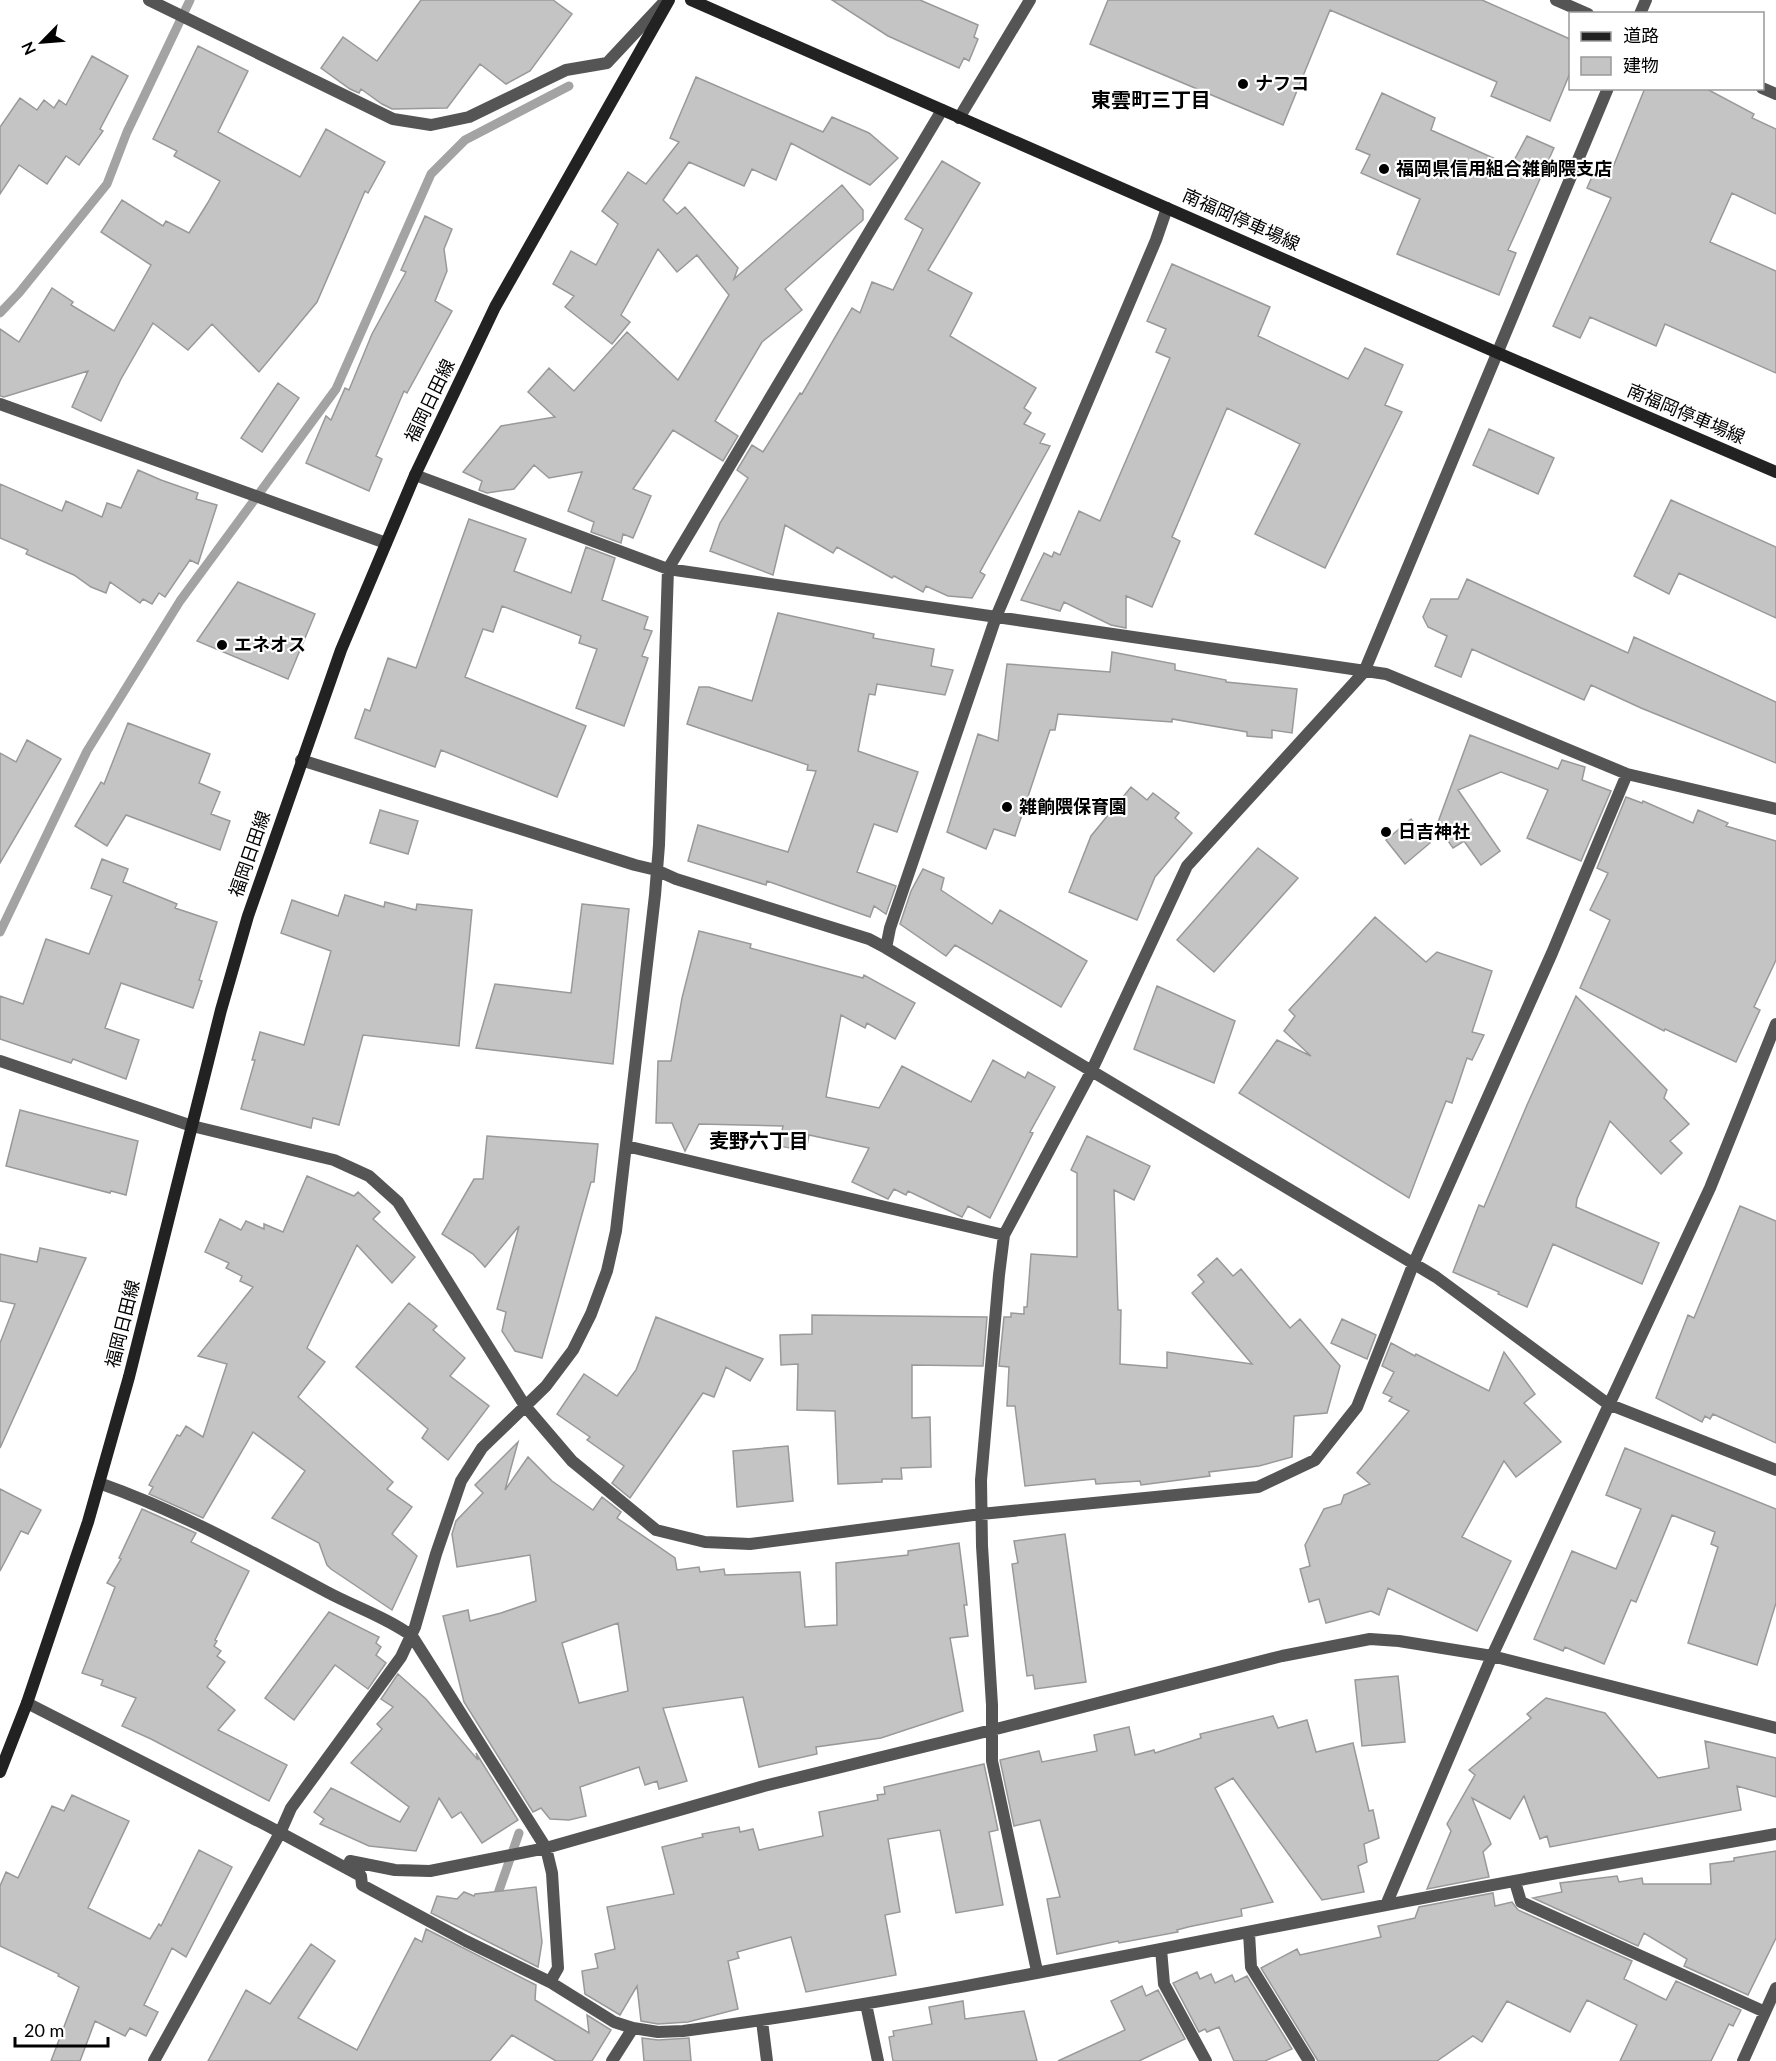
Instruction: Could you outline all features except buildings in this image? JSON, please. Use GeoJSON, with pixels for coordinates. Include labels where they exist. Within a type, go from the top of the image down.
{"type":"FeatureCollection","features":[{"type":"Feature","properties":{"kind":"main road","name":"福岡日田線"},"geometry":{"type":"LineString","coordinates":[[0,1772],[27,1703],[88,1522],[129,1377],[220,1010],[248,916],[341,650],[415,475],[495,307],[668,0]]}},
{"type":"Feature","properties":{"kind":"main road","name":"南福岡停車場線"},"geometry":{"type":"LineString","coordinates":[[691,0],[1776,472]]}},
{"type":"Feature","properties":{"kind":"street"},"geometry":{"type":"LineString","coordinates":[[149,0],[393,119],[431,125],[469,117],[566,69],[607,63],[668,0]]}},
{"type":"Feature","properties":{"kind":"street"},"geometry":{"type":"LineString","coordinates":[[959,118],[1029,0]]}},
{"type":"Feature","properties":{"kind":"street"},"geometry":{"type":"LineString","coordinates":[[1556,0],[1583,12]]}},
{"type":"Feature","properties":{"kind":"street"},"geometry":{"type":"LineString","coordinates":[[1037,1971],[992,1761],[981,1480],[1004,1235],[1091,1072],[1187,866],[1364,672],[1607,90]]}},
{"type":"Feature","properties":{"kind":"street"},"geometry":{"type":"LineString","coordinates":[[154,2061],[280,1833],[291,1808],[401,1657],[412,1636],[461,1481],[482,1448],[546,1386],[573,1350],[591,1314],[607,1271],[616,1231],[655,895],[659,845],[668,569],[942,110]]}},
{"type":"Feature","properties":{"kind":"street"},"geometry":{"type":"LineString","coordinates":[[886,948],[890,928],[996,617],[1156,240],[1167,208]]}},
{"type":"Feature","properties":{"kind":"street"},"geometry":{"type":"LineString","coordinates":[[0,404],[386,543]]}},
{"type":"Feature","properties":{"kind":"street"},"geometry":{"type":"LineString","coordinates":[[415,475],[668,569],[1386,674],[1627,774],[1776,809]]}},
{"type":"Feature","properties":{"kind":"street"},"geometry":{"type":"LineString","coordinates":[[301,760],[869,939],[1436,1278],[1608,1404],[1776,1470]]}},
{"type":"Feature","properties":{"kind":"street"},"geometry":{"type":"LineString","coordinates":[[0,1061],[192,1126],[334,1160],[369,1176],[398,1202],[525,1406],[572,1461],[656,1530],[705,1542],[750,1544],[981,1514],[1258,1487],[1315,1460],[1357,1407],[1413,1265],[1552,953],[1627,774]]}},
{"type":"Feature","properties":{"kind":"street"},"geometry":{"type":"LineString","coordinates":[[1386,1905],[1492,1656],[1710,1188],[1776,1024]]}},
{"type":"Feature","properties":{"kind":"street"},"geometry":{"type":"LineString","coordinates":[[626,1146],[1004,1235]]}},
{"type":"Feature","properties":{"kind":"street"},"geometry":{"type":"LineString","coordinates":[[99,1483],[195,1522],[329,1593],[396,1624],[412,1636],[546,1848],[552,1873],[558,1968],[550,1982]]}},
{"type":"Feature","properties":{"kind":"street"},"geometry":{"type":"LineString","coordinates":[[1776,1728],[1492,1656],[1399,1641],[1354,1641],[1282,1656],[764,1786],[546,1848],[430,1871],[395,1870],[350,1861],[361,1876],[362,1885],[550,1982],[614,2022],[658,2032],[762,2021],[866,2004],[1249,1933],[1386,1905],[1776,1834]]}},
{"type":"Feature","properties":{"kind":"street"},"geometry":{"type":"LineString","coordinates":[[27,1703],[361,1876]]}},
{"type":"Feature","properties":{"kind":"street"},"geometry":{"type":"LineString","coordinates":[[1515,1882],[1521,1902],[1765,2012]]}},
{"type":"Feature","properties":{"kind":"street"},"geometry":{"type":"LineString","coordinates":[[1249,1933],[1251,1967],[1309,2061]]}},
{"type":"Feature","properties":{"kind":"street"},"geometry":{"type":"LineString","coordinates":[[1161,1949],[1164,1984],[1206,2061]]}},
{"type":"Feature","properties":{"kind":"street"},"geometry":{"type":"LineString","coordinates":[[1743,2061],[1776,1988]]}},
{"type":"Feature","properties":{"kind":"street"},"geometry":{"type":"LineString","coordinates":[[866,2004],[878,2061]]}},
{"type":"Feature","properties":{"kind":"street"},"geometry":{"type":"LineString","coordinates":[[762,2021],[766,2061]]}},
{"type":"Feature","properties":{"kind":"street"},"geometry":{"type":"LineString","coordinates":[[612,2061],[633,2028]]}},
{"type":"Feature","properties":{"kind":"waterway"},"geometry":{"type":"LineString","coordinates":[[0,313],[19,293],[107,184],[127,132],[190,0]]}},
{"type":"Feature","properties":{"kind":"waterway"},"geometry":{"type":"LineString","coordinates":[[0,932],[87,751],[180,601],[336,389],[431,174],[465,140],[569,86]]}},
{"type":"Feature","properties":{"kind":"waterway"},"geometry":{"type":"LineString","coordinates":[[495,1902],[519,1833]]}},
{"type":"Feature","properties":{"kind":"place","name":"ナフコ"},"geometry":{"type":"Point","coordinates":[1243,84]}},
{"type":"Feature","properties":{"kind":"place","name":"福岡県信用組合雑餉隈支店"},"geometry":{"type":"Point","coordinates":[1384,169]}},
{"type":"Feature","properties":{"kind":"place","name":"エネオス"},"geometry":{"type":"Point","coordinates":[222,645]}},
{"type":"Feature","properties":{"kind":"place","name":"雑餉隈保育園"},"geometry":{"type":"Point","coordinates":[1007,807]}},
{"type":"Feature","properties":{"kind":"place","name":"日吉神社"},"geometry":{"type":"Point","coordinates":[1386,832]}},
{"type":"Feature","properties":{"kind":"district","name":"東雲町三丁目"},"geometry":{"type":"Point","coordinates":[1151,100]}},
{"type":"Feature","properties":{"kind":"district","name":"麦野六丁目"},"geometry":{"type":"Point","coordinates":[759,1141]}}]}
